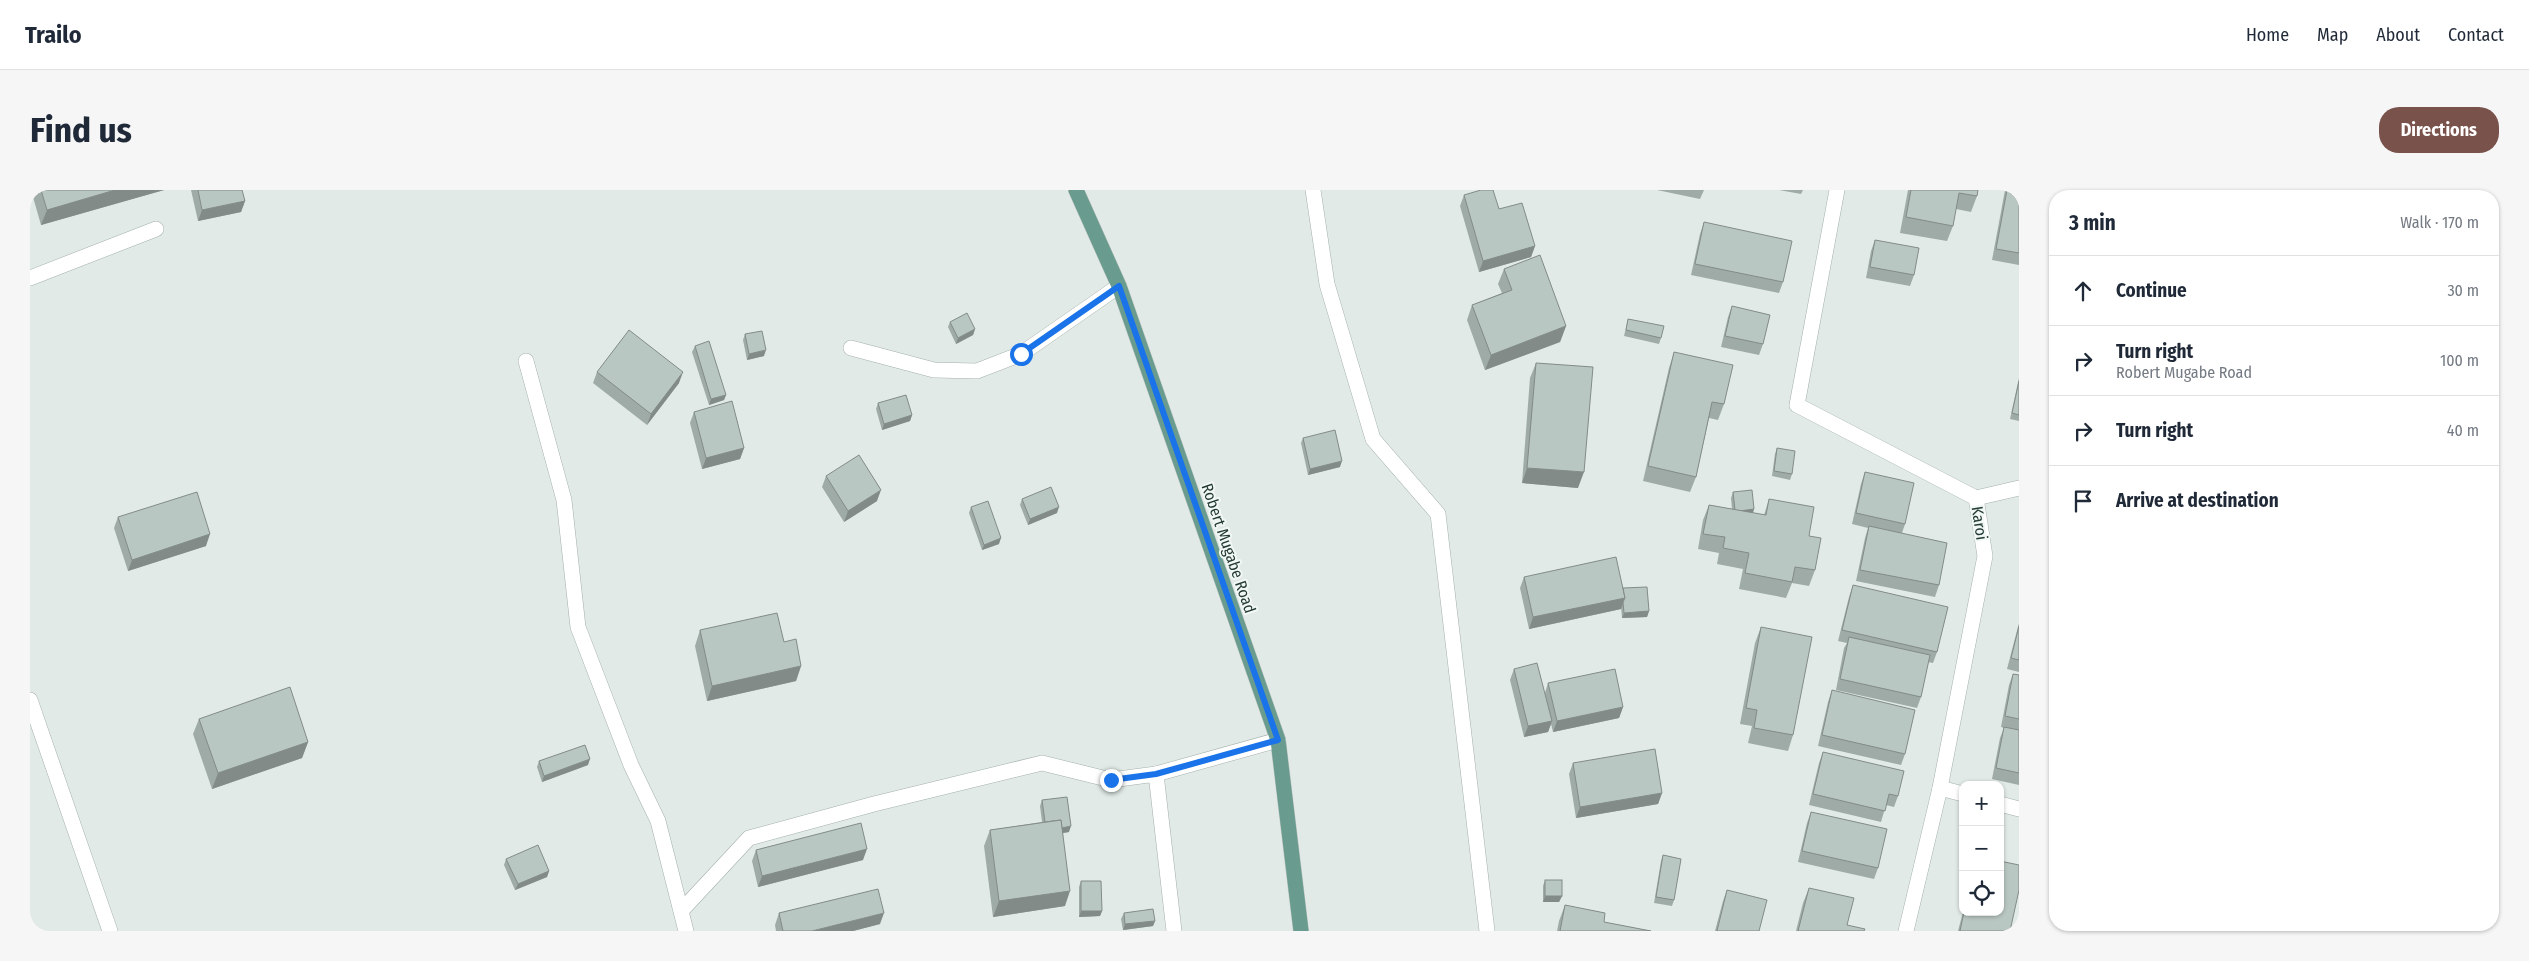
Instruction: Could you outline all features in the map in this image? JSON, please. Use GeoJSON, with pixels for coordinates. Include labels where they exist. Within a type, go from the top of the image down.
{"type":"FeatureCollection","features":[{"type":"Feature","properties":{"kind":"main road","name":"Robert Mugabe Road"},"geometry":{"type":"LineString","coordinates":[[1076,190],[1119,286],[1278,740],[1301,931]]}},
{"type":"Feature","properties":{"kind":"street"},"geometry":{"type":"LineString","coordinates":[[1312,190],[1327,284],[1373,439],[1438,514],[1487,931]]}},
{"type":"Feature","properties":{"kind":"street","name":"Karoi"},"geometry":{"type":"LineString","coordinates":[[1837,190],[1797,405],[1976,498],[1985,556],[1940,788],[1906,931]]}},
{"type":"Feature","properties":{"kind":"street"},"geometry":{"type":"LineString","coordinates":[[30,278],[156,229]]}},
{"type":"Feature","properties":{"kind":"street"},"geometry":{"type":"LineString","coordinates":[[851,348],[934,370],[977,371],[1021,354],[1119,286]]}},
{"type":"Feature","properties":{"kind":"street"},"geometry":{"type":"LineString","coordinates":[[526,361],[564,500],[578,627],[631,765],[658,820],[686,931]]}},
{"type":"Feature","properties":{"kind":"street"},"geometry":{"type":"LineString","coordinates":[[1976,498],[2019,488]]}},
{"type":"Feature","properties":{"kind":"street"},"geometry":{"type":"LineString","coordinates":[[30,700],[110,931]]}},
{"type":"Feature","properties":{"kind":"street"},"geometry":{"type":"LineString","coordinates":[[682,910],[749,838],[874,804],[1042,763],[1111,780],[1156,774],[1278,740]]}},
{"type":"Feature","properties":{"kind":"street"},"geometry":{"type":"LineString","coordinates":[[1156,774],[1174,931]]}},
{"type":"Feature","properties":{"kind":"street"},"geometry":{"type":"LineString","coordinates":[[1940,788],[1959,793]]}},
{"type":"Feature","properties":{"kind":"street"},"geometry":{"type":"LineString","coordinates":[[2004,805],[2019,810]]}},
{"type":"Feature","properties":{"kind":"building"},"geometry":{"type":"Polygon","coordinates":[[[41,190],[115,190],[47,210],[41,190]]]}},
{"type":"Feature","properties":{"kind":"building"},"geometry":{"type":"Polygon","coordinates":[[[198,190],[242,190],[245,201],[202,210],[198,190]]]}},
{"type":"Feature","properties":{"kind":"building"},"geometry":{"type":"Polygon","coordinates":[[[1481,190],[1493,190],[1499,209],[1522,203],[1535,246],[1483,261],[1464,195],[1481,190]]]}},
{"type":"Feature","properties":{"kind":"building"},"geometry":{"type":"Polygon","coordinates":[[[1911,190],[1978,190],[1977,196],[1959,193],[1953,226],[1906,217],[1911,190]]]}},
{"type":"Feature","properties":{"kind":"building"},"geometry":{"type":"Polygon","coordinates":[[[2007,190],[2019,190],[2019,253],[1996,249],[2007,190]]]}},
{"type":"Feature","properties":{"kind":"building"},"geometry":{"type":"Polygon","coordinates":[[[1704,222],[1792,241],[1783,282],[1695,264],[1704,222]]]}},
{"type":"Feature","properties":{"kind":"building"},"geometry":{"type":"Polygon","coordinates":[[[1875,240],[1919,248],[1914,275],[1870,267],[1875,240]]]}},
{"type":"Feature","properties":{"kind":"building"},"geometry":{"type":"Polygon","coordinates":[[[1540,255],[1566,326],[1491,355],[1472,305],[1512,290],[1504,269],[1540,255]]]}},
{"type":"Feature","properties":{"kind":"building"},"geometry":{"type":"Polygon","coordinates":[[[1732,306],[1770,315],[1763,344],[1725,336],[1732,306]]]}},
{"type":"Feature","properties":{"kind":"building"},"geometry":{"type":"Polygon","coordinates":[[[967,313],[975,329],[958,338],[950,322],[967,313]]]}},
{"type":"Feature","properties":{"kind":"building"},"geometry":{"type":"Polygon","coordinates":[[[1628,319],[1664,326],[1661,338],[1626,330],[1628,319]]]}},
{"type":"Feature","properties":{"kind":"building"},"geometry":{"type":"Polygon","coordinates":[[[629,330],[683,372],[651,414],[597,372],[629,330]]]}},
{"type":"Feature","properties":{"kind":"building"},"geometry":{"type":"Polygon","coordinates":[[[762,331],[766,350],[749,354],[745,334],[762,331]]]}},
{"type":"Feature","properties":{"kind":"building"},"geometry":{"type":"Polygon","coordinates":[[[709,341],[726,395],[711,399],[695,346],[709,341]]]}},
{"type":"Feature","properties":{"kind":"building"},"geometry":{"type":"Polygon","coordinates":[[[1674,352],[1733,365],[1724,404],[1712,402],[1696,477],[1648,466],[1674,352]]]}},
{"type":"Feature","properties":{"kind":"building"},"geometry":{"type":"Polygon","coordinates":[[[1536,363],[1593,367],[1584,472],[1527,468],[1536,363]]]}},
{"type":"Feature","properties":{"kind":"building"},"geometry":{"type":"Polygon","coordinates":[[[2019,381],[2019,415],[2012,413],[2019,381]]]}},
{"type":"Feature","properties":{"kind":"building"},"geometry":{"type":"Polygon","coordinates":[[[906,395],[912,415],[884,424],[878,403],[906,395]]]}},
{"type":"Feature","properties":{"kind":"building"},"geometry":{"type":"Polygon","coordinates":[[[732,401],[744,448],[706,458],[694,412],[732,401]]]}},
{"type":"Feature","properties":{"kind":"building"},"geometry":{"type":"Polygon","coordinates":[[[1335,430],[1342,461],[1310,469],[1303,438],[1335,430]]]}},
{"type":"Feature","properties":{"kind":"building"},"geometry":{"type":"Polygon","coordinates":[[[1777,448],[1795,451],[1792,474],[1774,471],[1777,448]]]}},
{"type":"Feature","properties":{"kind":"building"},"geometry":{"type":"Polygon","coordinates":[[[859,455],[881,490],[848,511],[826,476],[859,455]]]}},
{"type":"Feature","properties":{"kind":"building"},"geometry":{"type":"Polygon","coordinates":[[[1865,472],[1914,483],[1905,524],[1856,513],[1865,472]]]}},
{"type":"Feature","properties":{"kind":"building"},"geometry":{"type":"Polygon","coordinates":[[[1051,487],[1059,507],[1030,519],[1022,499],[1051,487]]]}},
{"type":"Feature","properties":{"kind":"building"},"geometry":{"type":"Polygon","coordinates":[[[1752,490],[1754,509],[1735,510],[1733,492],[1752,490]]]}},
{"type":"Feature","properties":{"kind":"building"},"geometry":{"type":"Polygon","coordinates":[[[197,492],[210,534],[132,560],[118,517],[197,492]]]}},
{"type":"Feature","properties":{"kind":"building"},"geometry":{"type":"Polygon","coordinates":[[[1769,499],[1814,507],[1809,536],[1821,538],[1815,570],[1795,567],[1792,582],[1745,573],[1749,553],[1723,548],[1725,537],[1703,534],[1709,505],[1766,515],[1769,499]]]}},
{"type":"Feature","properties":{"kind":"building"},"geometry":{"type":"Polygon","coordinates":[[[988,501],[1001,538],[984,545],[971,507],[988,501]]]}},
{"type":"Feature","properties":{"kind":"building"},"geometry":{"type":"Polygon","coordinates":[[[1869,526],[1947,543],[1939,585],[1860,570],[1869,526]]]}},
{"type":"Feature","properties":{"kind":"building"},"geometry":{"type":"Polygon","coordinates":[[[1616,557],[1625,598],[1533,617],[1524,577],[1616,557]]]}},
{"type":"Feature","properties":{"kind":"building"},"geometry":{"type":"Polygon","coordinates":[[[1853,585],[1948,607],[1937,652],[1842,630],[1853,585]]]}},
{"type":"Feature","properties":{"kind":"building"},"geometry":{"type":"Polygon","coordinates":[[[1647,587],[1649,611],[1624,613],[1623,602],[1625,598],[1623,588],[1647,587]]]}},
{"type":"Feature","properties":{"kind":"building"},"geometry":{"type":"Polygon","coordinates":[[[777,613],[784,642],[796,639],[801,666],[712,686],[700,630],[777,613]]]}},
{"type":"Feature","properties":{"kind":"building"},"geometry":{"type":"Polygon","coordinates":[[[2019,626],[2019,660],[2011,658],[2019,626]]]}},
{"type":"Feature","properties":{"kind":"building"},"geometry":{"type":"Polygon","coordinates":[[[1761,627],[1812,637],[1793,735],[1754,728],[1757,710],[1746,708],[1761,627]]]}},
{"type":"Feature","properties":{"kind":"building"},"geometry":{"type":"Polygon","coordinates":[[[1849,637],[1930,655],[1921,697],[1840,679],[1849,637]]]}},
{"type":"Feature","properties":{"kind":"building"},"geometry":{"type":"Polygon","coordinates":[[[1537,663],[1552,721],[1528,726],[1514,669],[1537,663]]]}},
{"type":"Feature","properties":{"kind":"building"},"geometry":{"type":"Polygon","coordinates":[[[1615,669],[1623,707],[1557,721],[1548,683],[1615,669]]]}},
{"type":"Feature","properties":{"kind":"building"},"geometry":{"type":"Polygon","coordinates":[[[2013,674],[2019,675],[2019,719],[2005,716],[2013,674]]]}},
{"type":"Feature","properties":{"kind":"building"},"geometry":{"type":"Polygon","coordinates":[[[290,687],[308,742],[218,773],[199,719],[290,687]]]}},
{"type":"Feature","properties":{"kind":"building"},"geometry":{"type":"Polygon","coordinates":[[[1832,690],[1915,710],[1905,754],[1822,735],[1832,690]]]}},
{"type":"Feature","properties":{"kind":"building"},"geometry":{"type":"Polygon","coordinates":[[[2004,727],[2019,730],[2019,773],[1996,768],[2004,727]]]}},
{"type":"Feature","properties":{"kind":"building"},"geometry":{"type":"Polygon","coordinates":[[[585,745],[590,759],[544,776],[539,761],[585,745]]]}},
{"type":"Feature","properties":{"kind":"building"},"geometry":{"type":"Polygon","coordinates":[[[1655,749],[1662,793],[1580,807],[1573,763],[1655,749]]]}},
{"type":"Feature","properties":{"kind":"building"},"geometry":{"type":"Polygon","coordinates":[[[1823,752],[1904,771],[1898,796],[1889,794],[1885,811],[1813,794],[1823,752]]]}},
{"type":"Feature","properties":{"kind":"building"},"geometry":{"type":"Polygon","coordinates":[[[1067,797],[1071,826],[1062,828],[1061,820],[1045,822],[1042,800],[1067,797]]]}},
{"type":"Feature","properties":{"kind":"building"},"geometry":{"type":"Polygon","coordinates":[[[1811,812],[1887,829],[1878,868],[1802,851],[1811,812]]]}},
{"type":"Feature","properties":{"kind":"building"},"geometry":{"type":"Polygon","coordinates":[[[1061,820],[1070,891],[999,901],[990,830],[1061,820]]]}},
{"type":"Feature","properties":{"kind":"building"},"geometry":{"type":"Polygon","coordinates":[[[861,823],[867,849],[762,876],[756,850],[861,823]]]}},
{"type":"Feature","properties":{"kind":"building"},"geometry":{"type":"Polygon","coordinates":[[[538,845],[549,871],[518,884],[506,859],[538,845]]]}},
{"type":"Feature","properties":{"kind":"building"},"geometry":{"type":"Polygon","coordinates":[[[1663,855],[1681,859],[1674,900],[1656,897],[1663,855]]]}},
{"type":"Feature","properties":{"kind":"building"},"geometry":{"type":"Polygon","coordinates":[[[2004,862],[2019,865],[2019,890],[2010,931],[1960,931],[1963,916],[2004,916],[2004,862]]]}},
{"type":"Feature","properties":{"kind":"building"},"geometry":{"type":"Polygon","coordinates":[[[1545,880],[1562,880],[1562,896],[1545,896],[1545,880]]]}},
{"type":"Feature","properties":{"kind":"building"},"geometry":{"type":"Polygon","coordinates":[[[1081,881],[1101,881],[1102,911],[1081,911],[1081,881]]]}},
{"type":"Feature","properties":{"kind":"building"},"geometry":{"type":"Polygon","coordinates":[[[1809,888],[1854,898],[1847,925],[1865,929],[1864,931],[1798,931],[1809,888]]]}},
{"type":"Feature","properties":{"kind":"building"},"geometry":{"type":"Polygon","coordinates":[[[878,889],[884,913],[812,931],[783,931],[779,913],[878,889]]]}},
{"type":"Feature","properties":{"kind":"building"},"geometry":{"type":"Polygon","coordinates":[[[1727,890],[1767,900],[1759,931],[1717,931],[1727,890]]]}},
{"type":"Feature","properties":{"kind":"building"},"geometry":{"type":"Polygon","coordinates":[[[1565,905],[1605,913],[1604,922],[1651,931],[1560,931],[1565,905]]]}},
{"type":"Feature","properties":{"kind":"building"},"geometry":{"type":"Polygon","coordinates":[[[1153,909],[1155,921],[1125,924],[1124,913],[1153,909]]]}},
{"type":"Feature","properties":{"kind":"route"},"geometry":{"type":"LineString","coordinates":[[1021,354],[1119,286],[1278,740],[1156,774],[1111,780]]}}]}
